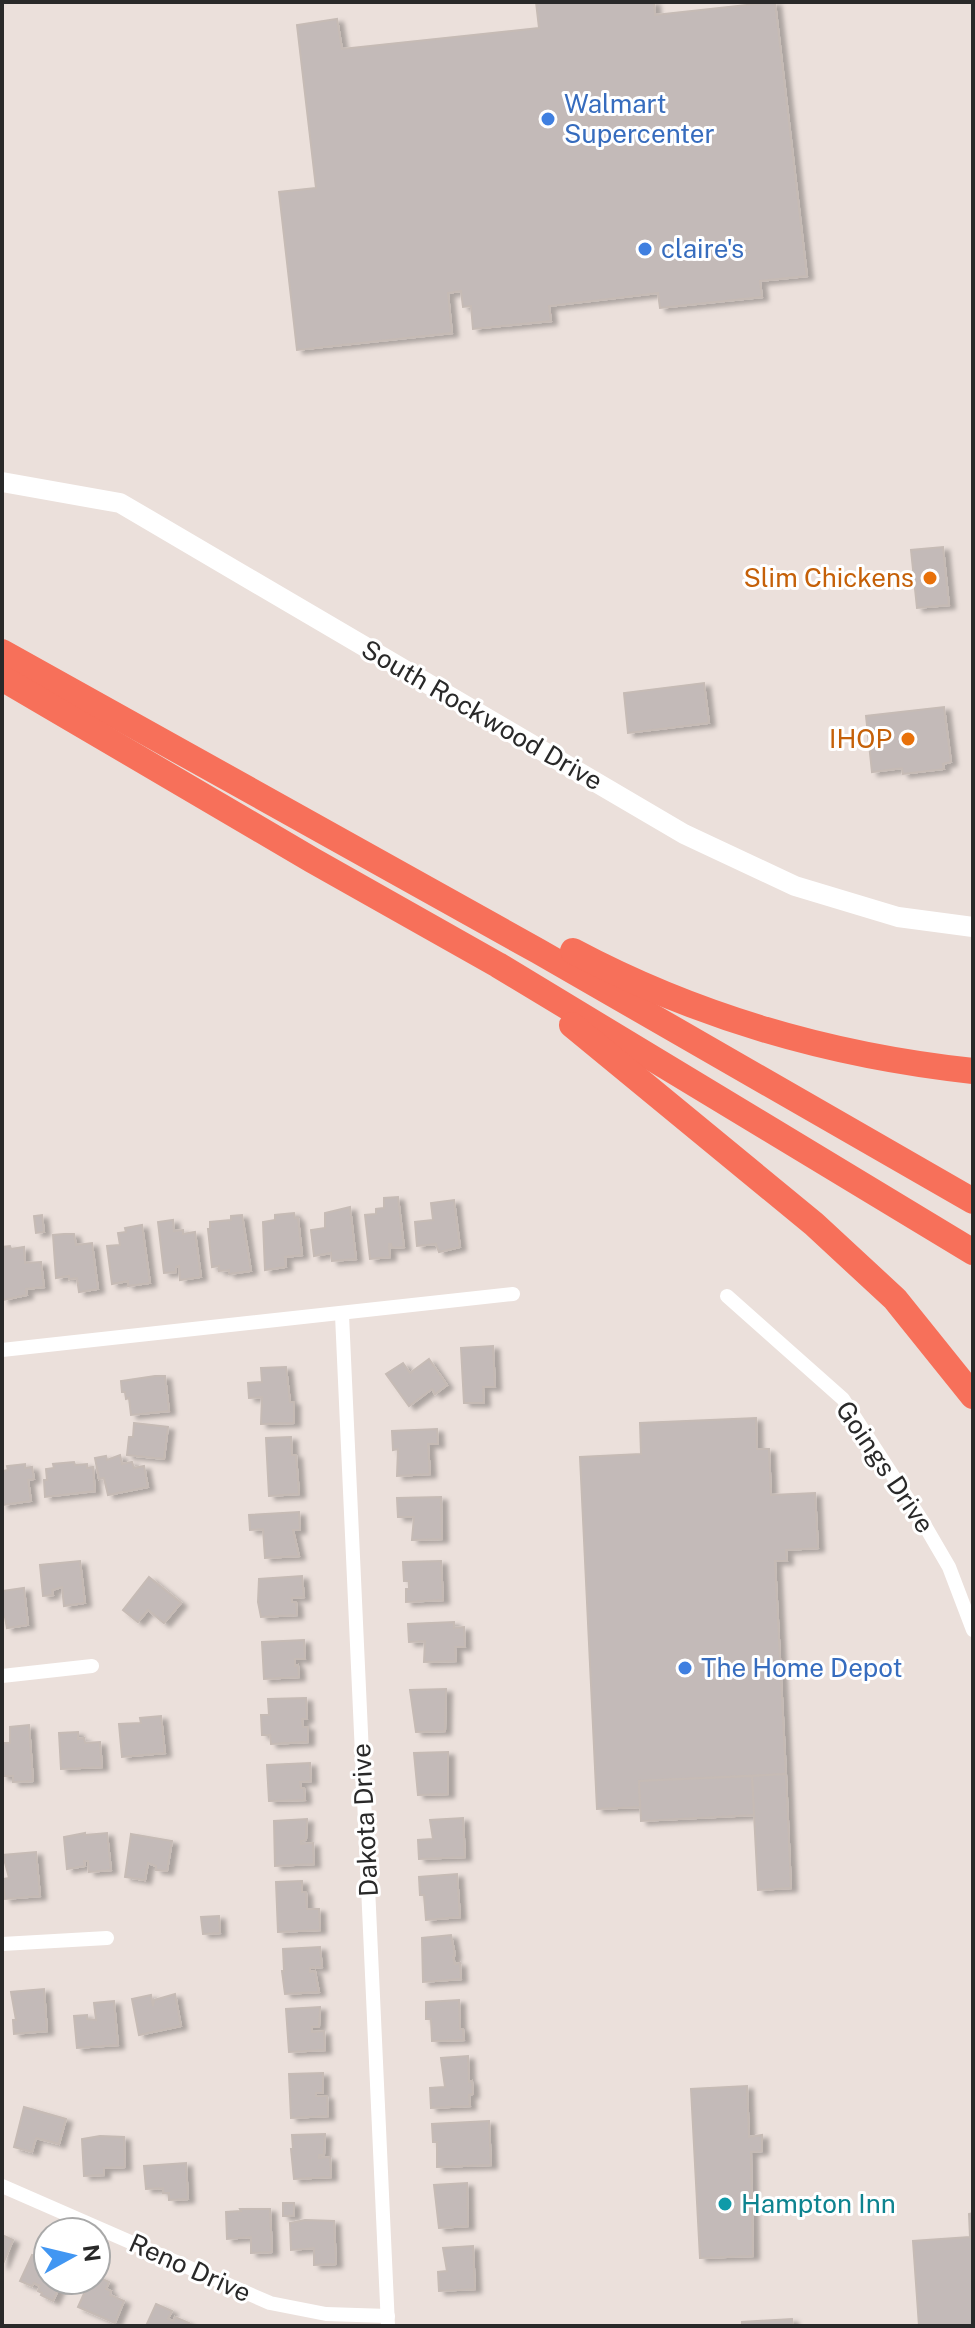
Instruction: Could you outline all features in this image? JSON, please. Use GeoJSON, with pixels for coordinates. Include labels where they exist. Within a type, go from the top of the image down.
{"type":"FeatureCollection","features":[{"type":"Feature","properties":{"kind":"highway"},"geometry":{"type":"LineString","coordinates":[[2,652],[566,967],[973,1201]]}},
{"type":"Feature","properties":{"kind":"highway"},"geometry":{"type":"LineString","coordinates":[[2,678],[498,965],[973,1252]]}},
{"type":"Feature","properties":{"kind":"highway"},"geometry":{"type":"LineString","coordinates":[[146,731],[206,756],[623,978],[788,1037],[911,1064],[973,1071]]}},
{"type":"Feature","properties":{"kind":"highway"},"geometry":{"type":"LineString","coordinates":[[498,965],[814,1224],[895,1299],[973,1396]]}},
{"type":"Feature","properties":{"kind":"main road","name":"South Rockwood Drive"},"geometry":{"type":"LineString","coordinates":[[2,482],[120,503],[684,834],[808,892],[898,917],[973,927]]}},
{"type":"Feature","properties":{"kind":"street"},"geometry":{"type":"LineString","coordinates":[[2,1350],[513,1294]]}},
{"type":"Feature","properties":{"kind":"street","name":"Goings Drive"},"geometry":{"type":"LineString","coordinates":[[727,1296],[843,1399],[949,1567],[973,1630]]}},
{"type":"Feature","properties":{"kind":"street","name":"Dakota Drive"},"geometry":{"type":"LineString","coordinates":[[342,1315],[388,2321]]}},
{"type":"Feature","properties":{"kind":"street"},"geometry":{"type":"LineString","coordinates":[[2,1676],[92,1666]]}},
{"type":"Feature","properties":{"kind":"street"},"geometry":{"type":"LineString","coordinates":[[2,1944],[107,1938]]}},
{"type":"Feature","properties":{"kind":"street","name":"Reno Drive"},"geometry":{"type":"LineString","coordinates":[[2,2186],[270,2303],[326,2314],[388,2321]]}},
{"type":"Feature","properties":{"kind":"building","name":"Walmart Supercenter"},"geometry":{"type":"Polygon","coordinates":[[[536,2],[654,2],[655,15],[775,2],[807,276],[760,281],[762,297],[660,308],[658,293],[549,306],[551,321],[473,329],[471,306],[463,307],[461,291],[448,293],[452,333],[297,350],[279,192],[316,188],[297,25],[337,19],[342,49],[539,28],[536,2]]]}},
{"type":"Feature","properties":{"kind":"building","name":"Slim Chickens"},"geometry":{"type":"Polygon","coordinates":[[[943,547],[949,605],[917,608],[911,550],[943,547]]]}},
{"type":"Feature","properties":{"kind":"building"},"geometry":{"type":"Polygon","coordinates":[[[704,683],[709,723],[628,733],[624,693],[704,683]]]}},
{"type":"Feature","properties":{"kind":"building","name":"IHOP"},"geometry":{"type":"Polygon","coordinates":[[[944,707],[951,762],[943,764],[944,769],[903,774],[902,768],[872,772],[866,716],[944,707]]]}},
{"type":"Feature","properties":{"kind":"building"},"geometry":{"type":"Polygon","coordinates":[[[398,1197],[404,1247],[392,1248],[389,1244],[390,1257],[370,1259],[365,1215],[376,1214],[376,1209],[384,1208],[384,1198],[398,1197]]]}},
{"type":"Feature","properties":{"kind":"building"},"geometry":{"type":"Polygon","coordinates":[[[454,1200],[460,1247],[439,1252],[436,1244],[417,1246],[415,1222],[433,1220],[431,1203],[454,1200]]]}},
{"type":"Feature","properties":{"kind":"building"},"geometry":{"type":"Polygon","coordinates":[[[350,1207],[356,1259],[332,1261],[331,1253],[314,1256],[311,1230],[325,1228],[325,1213],[350,1207]]]}},
{"type":"Feature","properties":{"kind":"building"},"geometry":{"type":"Polygon","coordinates":[[[294,1213],[298,1218],[302,1255],[285,1257],[286,1267],[265,1270],[263,1222],[275,1220],[275,1215],[294,1213]]]}},
{"type":"Feature","properties":{"kind":"building"},"geometry":{"type":"Polygon","coordinates":[[[42,1215],[44,1232],[36,1233],[34,1216],[42,1215]]]}},
{"type":"Feature","properties":{"kind":"building"},"geometry":{"type":"Polygon","coordinates":[[[242,1215],[251,1271],[229,1274],[229,1270],[219,1271],[219,1266],[212,1267],[210,1222],[231,1220],[231,1216],[242,1215]]]}},
{"type":"Feature","properties":{"kind":"building"},"geometry":{"type":"Polygon","coordinates":[[[173,1220],[174,1231],[183,1230],[183,1234],[195,1232],[201,1277],[180,1280],[179,1266],[176,1272],[164,1273],[158,1222],[173,1220]]]}},
{"type":"Feature","properties":{"kind":"building"},"geometry":{"type":"Polygon","coordinates":[[[142,1225],[150,1283],[128,1286],[128,1281],[112,1284],[107,1246],[120,1245],[118,1233],[126,1232],[125,1228],[142,1225]]]}},
{"type":"Feature","properties":{"kind":"building"},"geometry":{"type":"Polygon","coordinates":[[[74,1234],[76,1245],[92,1243],[98,1289],[79,1292],[77,1278],[56,1278],[53,1235],[74,1234]]]}},
{"type":"Feature","properties":{"kind":"building"},"geometry":{"type":"Polygon","coordinates":[[[10,1246],[11,1249],[24,1247],[25,1263],[41,1262],[44,1287],[26,1289],[27,1295],[3,1300],[2,1247],[10,1246]]]}},
{"type":"Feature","properties":{"kind":"building"},"geometry":{"type":"Polygon","coordinates":[[[493,1346],[495,1387],[483,1387],[484,1403],[464,1403],[461,1348],[493,1346]]]}},
{"type":"Feature","properties":{"kind":"building"},"geometry":{"type":"Polygon","coordinates":[[[429,1359],[447,1385],[435,1394],[432,1389],[409,1406],[386,1374],[403,1363],[410,1373],[429,1359]]]}},
{"type":"Feature","properties":{"kind":"building"},"geometry":{"type":"Polygon","coordinates":[[[286,1367],[290,1402],[294,1402],[294,1423],[261,1424],[262,1397],[249,1398],[248,1383],[262,1382],[261,1368],[286,1367]]]}},
{"type":"Feature","properties":{"kind":"building"},"geometry":{"type":"Polygon","coordinates":[[[165,1376],[169,1411],[131,1415],[129,1398],[126,1399],[125,1392],[122,1392],[121,1381],[165,1376]]]}},
{"type":"Feature","properties":{"kind":"building","name":"The Home Depot"},"geometry":{"type":"Polygon","coordinates":[[[756,1418],[757,1449],[769,1449],[771,1495],[815,1493],[818,1548],[786,1550],[787,1561],[775,1561],[786,1774],[639,1781],[640,1807],[597,1809],[580,1457],[641,1454],[640,1423],[756,1418]]]}},
{"type":"Feature","properties":{"kind":"building"},"geometry":{"type":"Polygon","coordinates":[[[134,1423],[168,1427],[164,1459],[127,1455],[134,1423]]]}},
{"type":"Feature","properties":{"kind":"building"},"geometry":{"type":"Polygon","coordinates":[[[437,1429],[438,1444],[428,1444],[430,1474],[397,1476],[398,1449],[393,1450],[392,1431],[437,1429]]]}},
{"type":"Feature","properties":{"kind":"building"},"geometry":{"type":"Polygon","coordinates":[[[291,1437],[292,1455],[296,1455],[299,1494],[269,1496],[266,1438],[291,1437]]]}},
{"type":"Feature","properties":{"kind":"building"},"geometry":{"type":"Polygon","coordinates":[[[120,1455],[122,1464],[132,1462],[134,1468],[144,1466],[148,1487],[108,1495],[104,1478],[99,1479],[95,1458],[106,1456],[107,1460],[120,1455]]]}},
{"type":"Feature","properties":{"kind":"building"},"geometry":{"type":"Polygon","coordinates":[[[74,1462],[75,1465],[93,1467],[95,1491],[45,1497],[46,1469],[54,1468],[53,1464],[74,1462]]]}},
{"type":"Feature","properties":{"kind":"building"},"geometry":{"type":"Polygon","coordinates":[[[25,1464],[25,1468],[32,1467],[34,1479],[28,1480],[31,1501],[2,1505],[3,1471],[8,1470],[7,1466],[25,1464]]]}},
{"type":"Feature","properties":{"kind":"building"},"geometry":{"type":"Polygon","coordinates":[[[441,1497],[442,1539],[412,1540],[414,1517],[398,1517],[397,1498],[441,1497]]]}},
{"type":"Feature","properties":{"kind":"building"},"geometry":{"type":"Polygon","coordinates":[[[299,1512],[300,1530],[293,1530],[299,1556],[265,1558],[263,1529],[250,1530],[249,1515],[299,1512]]]}},
{"type":"Feature","properties":{"kind":"building"},"geometry":{"type":"Polygon","coordinates":[[[80,1561],[85,1603],[64,1606],[62,1587],[52,1590],[53,1595],[43,1596],[40,1565],[80,1561]]]}},
{"type":"Feature","properties":{"kind":"building"},"geometry":{"type":"Polygon","coordinates":[[[441,1561],[443,1600],[406,1602],[409,1581],[404,1581],[403,1562],[441,1561]]]}},
{"type":"Feature","properties":{"kind":"building"},"geometry":{"type":"Polygon","coordinates":[[[302,1576],[304,1597],[292,1598],[292,1602],[296,1602],[297,1615],[261,1617],[259,1579],[302,1576]]]}},
{"type":"Feature","properties":{"kind":"building"},"geometry":{"type":"Polygon","coordinates":[[[149,1577],[181,1603],[164,1623],[148,1610],[138,1622],[123,1610],[149,1577]]]}},
{"type":"Feature","properties":{"kind":"building"},"geometry":{"type":"Polygon","coordinates":[[[24,1588],[28,1625],[7,1628],[5,1617],[2,1621],[2,1591],[24,1588]]]}},
{"type":"Feature","properties":{"kind":"building"},"geometry":{"type":"Polygon","coordinates":[[[454,1622],[454,1628],[464,1627],[465,1647],[455,1647],[456,1661],[424,1662],[425,1641],[409,1642],[408,1624],[454,1622]]]}},
{"type":"Feature","properties":{"kind":"building"},"geometry":{"type":"Polygon","coordinates":[[[304,1640],[305,1659],[295,1659],[299,1677],[264,1679],[262,1642],[304,1640]]]}},
{"type":"Feature","properties":{"kind":"building"},"geometry":{"type":"Polygon","coordinates":[[[446,1689],[445,1731],[416,1732],[410,1690],[446,1689]]]}},
{"type":"Feature","properties":{"kind":"building"},"geometry":{"type":"Polygon","coordinates":[[[306,1698],[307,1719],[302,1719],[303,1727],[308,1727],[308,1742],[271,1744],[270,1735],[262,1735],[261,1715],[269,1715],[268,1699],[306,1698]]]}},
{"type":"Feature","properties":{"kind":"building"},"geometry":{"type":"Polygon","coordinates":[[[161,1716],[165,1753],[122,1757],[119,1724],[141,1723],[140,1718],[161,1716]]]}},
{"type":"Feature","properties":{"kind":"building"},"geometry":{"type":"Polygon","coordinates":[[[29,1725],[33,1781],[13,1782],[13,1776],[2,1776],[3,1743],[10,1743],[10,1727],[29,1725]]]}},
{"type":"Feature","properties":{"kind":"building"},"geometry":{"type":"Polygon","coordinates":[[[78,1732],[78,1739],[84,1738],[85,1743],[100,1742],[102,1767],[61,1769],[59,1733],[78,1732]]]}},
{"type":"Feature","properties":{"kind":"building"},"geometry":{"type":"Polygon","coordinates":[[[448,1752],[448,1794],[418,1795],[414,1753],[448,1752]]]}},
{"type":"Feature","properties":{"kind":"building"},"geometry":{"type":"Polygon","coordinates":[[[310,1763],[311,1781],[300,1782],[305,1800],[269,1801],[267,1765],[310,1763]]]}},
{"type":"Feature","properties":{"kind":"building"},"geometry":{"type":"Polygon","coordinates":[[[786,1774],[791,1888],[758,1890],[752,1776],[786,1774]]]}},
{"type":"Feature","properties":{"kind":"building"},"geometry":{"type":"Polygon","coordinates":[[[752,1776],[754,1815],[641,1821],[639,1781],[752,1776]]]}},
{"type":"Feature","properties":{"kind":"building"},"geometry":{"type":"Polygon","coordinates":[[[463,1818],[465,1857],[419,1859],[418,1840],[433,1839],[430,1820],[463,1818]]]}},
{"type":"Feature","properties":{"kind":"building"},"geometry":{"type":"Polygon","coordinates":[[[307,1819],[306,1840],[301,1844],[313,1843],[314,1864],[275,1866],[274,1821],[307,1819]]]}},
{"type":"Feature","properties":{"kind":"building"},"geometry":{"type":"Polygon","coordinates":[[[107,1833],[111,1870],[89,1872],[88,1861],[84,1861],[85,1866],[67,1869],[64,1837],[107,1833]]]}},
{"type":"Feature","properties":{"kind":"building"},"geometry":{"type":"Polygon","coordinates":[[[131,1834],[172,1841],[167,1871],[156,1870],[156,1866],[148,1863],[145,1880],[125,1877],[131,1834]]]}},
{"type":"Feature","properties":{"kind":"building"},"geometry":{"type":"Polygon","coordinates":[[[36,1852],[40,1896],[5,1899],[3,1879],[9,1878],[3,1855],[36,1852]]]}},
{"type":"Feature","properties":{"kind":"building"},"geometry":{"type":"Polygon","coordinates":[[[457,1874],[460,1917],[426,1920],[419,1877],[457,1874]]]}},
{"type":"Feature","properties":{"kind":"building"},"geometry":{"type":"Polygon","coordinates":[[[302,1881],[307,1909],[319,1909],[320,1930],[278,1932],[276,1882],[302,1881]]]}},
{"type":"Feature","properties":{"kind":"building"},"geometry":{"type":"Polygon","coordinates":[[[219,1916],[220,1933],[203,1934],[201,1917],[219,1916]]]}},
{"type":"Feature","properties":{"kind":"building"},"geometry":{"type":"Polygon","coordinates":[[[451,1935],[453,1957],[455,1964],[460,1963],[461,1979],[423,1982],[422,1938],[451,1935]]]}},
{"type":"Feature","properties":{"kind":"building"},"geometry":{"type":"Polygon","coordinates":[[[320,1947],[322,1967],[310,1968],[310,1972],[315,1971],[319,1992],[285,1994],[283,1949],[320,1947]]]}},
{"type":"Feature","properties":{"kind":"building"},"geometry":{"type":"Polygon","coordinates":[[[44,1989],[47,2031],[14,2034],[13,2020],[16,2020],[11,1992],[44,1989]]]}},
{"type":"Feature","properties":{"kind":"building"},"geometry":{"type":"Polygon","coordinates":[[[175,1994],[181,2026],[139,2035],[132,1999],[151,1995],[153,2006],[154,2000],[175,1994]]]}},
{"type":"Feature","properties":{"kind":"building"},"geometry":{"type":"Polygon","coordinates":[[[459,2000],[460,2029],[463,2029],[464,2040],[432,2041],[431,2019],[426,2019],[426,2002],[459,2000]]]}},
{"type":"Feature","properties":{"kind":"building"},"geometry":{"type":"Polygon","coordinates":[[[114,2001],[118,2045],[77,2048],[74,2016],[87,2015],[87,2019],[96,2020],[94,2003],[114,2001]]]}},
{"type":"Feature","properties":{"kind":"building"},"geometry":{"type":"Polygon","coordinates":[[[320,2007],[319,2027],[312,2027],[312,2032],[324,2031],[325,2050],[289,2052],[286,2009],[320,2007]]]}},
{"type":"Feature","properties":{"kind":"building"},"geometry":{"type":"Polygon","coordinates":[[[468,2056],[469,2082],[472,2081],[473,2094],[469,2095],[470,2106],[431,2108],[430,2088],[445,2087],[441,2058],[468,2056]]]}},
{"type":"Feature","properties":{"kind":"building"},"geometry":{"type":"Polygon","coordinates":[[[323,2073],[323,2093],[316,2093],[316,2096],[327,2096],[328,2116],[291,2118],[289,2074],[323,2073]]]}},
{"type":"Feature","properties":{"kind":"building","name":"Hampton Inn"},"geometry":{"type":"Polygon","coordinates":[[[747,2086],[749,2137],[762,2135],[762,2151],[751,2152],[753,2256],[700,2258],[691,2089],[747,2086]]]}},
{"type":"Feature","properties":{"kind":"building"},"geometry":{"type":"Polygon","coordinates":[[[24,2107],[66,2119],[59,2144],[36,2138],[32,2152],[14,2147],[24,2107]]]}},
{"type":"Feature","properties":{"kind":"building"},"geometry":{"type":"Polygon","coordinates":[[[489,2121],[491,2165],[437,2167],[437,2142],[433,2142],[432,2124],[489,2121]]]}},
{"type":"Feature","properties":{"kind":"building"},"geometry":{"type":"Polygon","coordinates":[[[325,2134],[324,2155],[319,2155],[319,2158],[330,2157],[331,2177],[294,2179],[292,2135],[325,2134]]]}},
{"type":"Feature","properties":{"kind":"building"},"geometry":{"type":"Polygon","coordinates":[[[124,2137],[125,2167],[104,2168],[104,2175],[84,2176],[82,2139],[124,2137]]]}},
{"type":"Feature","properties":{"kind":"building"},"geometry":{"type":"Polygon","coordinates":[[[186,2163],[188,2199],[169,2200],[169,2193],[163,2193],[163,2188],[146,2189],[144,2166],[186,2163]]]}},
{"type":"Feature","properties":{"kind":"building"},"geometry":{"type":"Polygon","coordinates":[[[467,2183],[468,2226],[439,2228],[434,2185],[467,2183]]]}},
{"type":"Feature","properties":{"kind":"building"},"geometry":{"type":"Polygon","coordinates":[[[283,2203],[294,2203],[294,2216],[283,2216],[283,2203]]]}},
{"type":"Feature","properties":{"kind":"building"},"geometry":{"type":"Polygon","coordinates":[[[270,2209],[272,2252],[251,2253],[251,2237],[227,2239],[226,2212],[270,2209]]]}},
{"type":"Feature","properties":{"kind":"building"},"geometry":{"type":"Polygon","coordinates":[[[973,2213],[973,2326],[919,2326],[913,2241],[970,2237],[969,2214],[973,2213]]]}},
{"type":"Feature","properties":{"kind":"building"},"geometry":{"type":"Polygon","coordinates":[[[334,2221],[336,2264],[314,2265],[314,2248],[291,2250],[290,2223],[334,2221]]]}},
{"type":"Feature","properties":{"kind":"building"},"geometry":{"type":"Polygon","coordinates":[[[2,2235],[13,2240],[2,2266],[2,2235]]]}},
{"type":"Feature","properties":{"kind":"building"},"geometry":{"type":"Polygon","coordinates":[[[473,2246],[475,2289],[439,2291],[438,2272],[447,2271],[443,2248],[473,2246]]]}},
{"type":"Feature","properties":{"kind":"building"},"geometry":{"type":"Polygon","coordinates":[[[32,2255],[32,2286],[20,2281],[32,2255]]]}},
{"type":"Feature","properties":{"kind":"building"},"geometry":{"type":"Polygon","coordinates":[[[83,2296],[112,2296],[124,2301],[115,2323],[78,2307],[83,2296]]]}},
{"type":"Feature","properties":{"kind":"building"},"geometry":{"type":"Polygon","coordinates":[[[156,2304],[172,2311],[168,2319],[173,2321],[175,2317],[189,2323],[188,2326],[146,2326],[156,2304]]]}},
{"type":"Feature","properties":{"kind":"building"},"geometry":{"type":"Polygon","coordinates":[[[792,2319],[793,2326],[742,2326],[742,2322],[792,2319]]]}},
{"type":"Feature","properties":{"kind":"place","name":"Walmart Supercenter"},"geometry":{"type":"Point","coordinates":[548,119]}},
{"type":"Feature","properties":{"kind":"place","name":"claire's"},"geometry":{"type":"Point","coordinates":[645,249]}},
{"type":"Feature","properties":{"kind":"place","name":"Slim Chickens"},"geometry":{"type":"Point","coordinates":[930,578]}},
{"type":"Feature","properties":{"kind":"place","name":"IHOP"},"geometry":{"type":"Point","coordinates":[908,739]}},
{"type":"Feature","properties":{"kind":"place","name":"The Home Depot"},"geometry":{"type":"Point","coordinates":[685,1668]}},
{"type":"Feature","properties":{"kind":"place","name":"Hampton Inn"},"geometry":{"type":"Point","coordinates":[725,2204]}}]}
